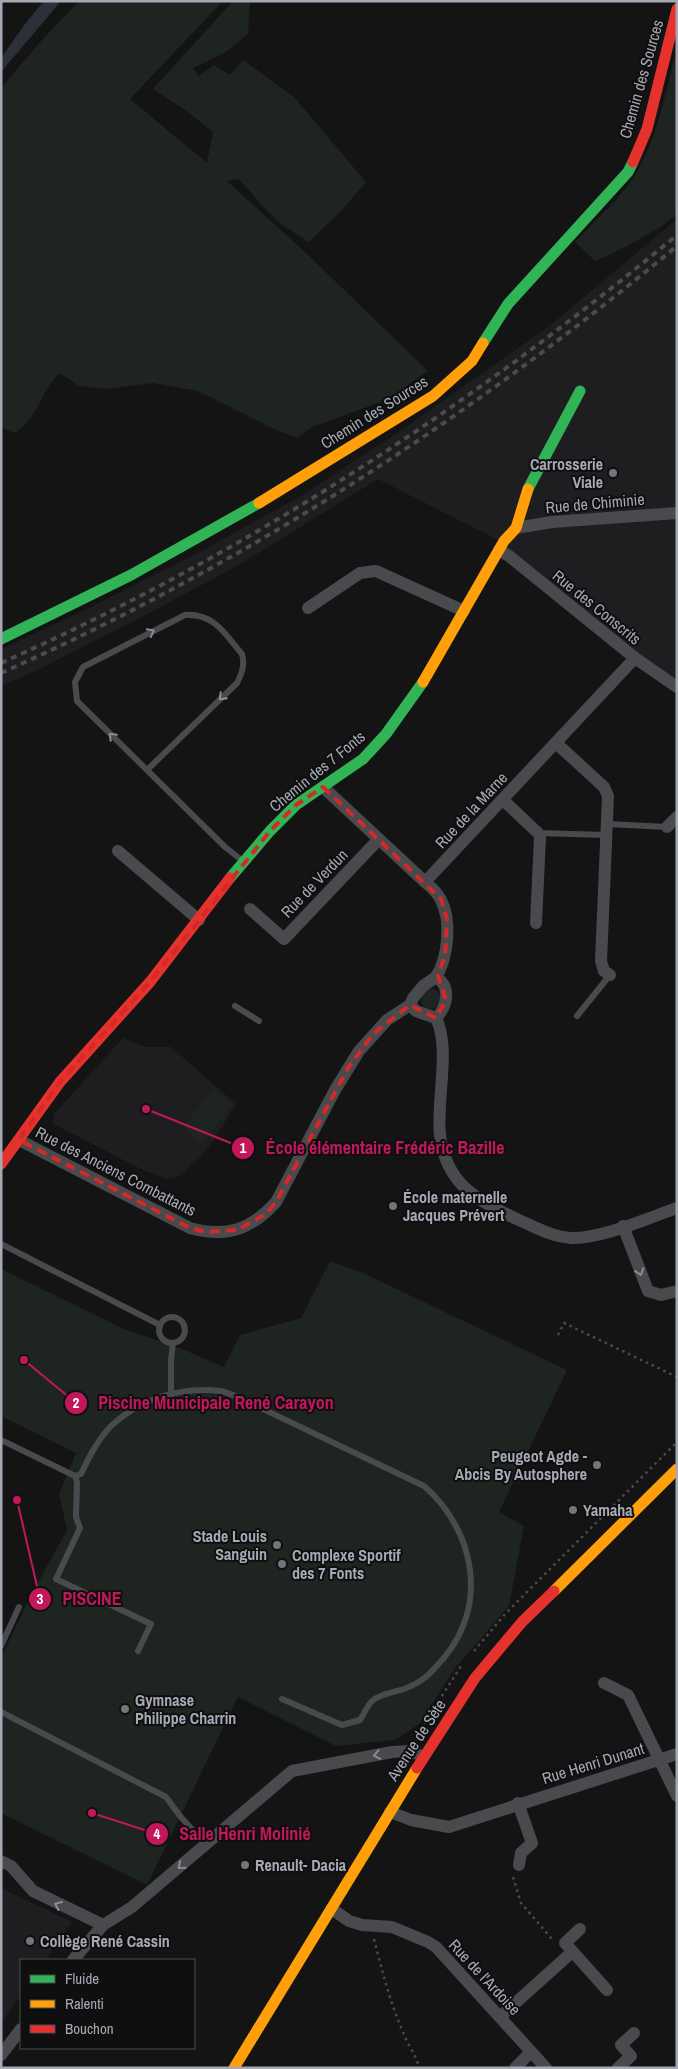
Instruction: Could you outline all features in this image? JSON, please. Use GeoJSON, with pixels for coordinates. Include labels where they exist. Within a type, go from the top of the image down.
{"type":"FeatureCollection","features":[{"type":"Feature","properties":{"kind":"street","name":"Chemin des Sources"},"geometry":{"type":"LineString","coordinates":[[1,639],[131,575],[245,512],[433,396],[472,361],[508,304],[628,172],[647,129],[677,9]]}},
{"type":"Feature","properties":{"kind":"street","name":"Chemin des 7 Fonts"},"geometry":{"type":"LineString","coordinates":[[1,1164],[60,1082],[150,982],[270,831],[296,805],[324,788],[363,758],[391,728],[432,669],[504,540],[516,528],[526,494],[580,391]]}},
{"type":"Feature","properties":{"kind":"street","name":"Rue de Chiminie"},"geometry":{"type":"LineString","coordinates":[[516,528],[552,522],[677,512]]}},
{"type":"Feature","properties":{"kind":"street","name":"Rue des Conscrits"},"geometry":{"type":"LineString","coordinates":[[499,550],[509,556],[635,658],[677,687]]}},
{"type":"Feature","properties":{"kind":"street"},"geometry":{"type":"LineString","coordinates":[[308,608],[360,573],[376,571],[464,611]]}},
{"type":"Feature","properties":{"kind":"street","name":"Rue de la Marne"},"geometry":{"type":"LineString","coordinates":[[425,882],[635,658]]}},
{"type":"Feature","properties":{"kind":"street"},"geometry":{"type":"LineString","coordinates":[[556,743],[606,791],[608,796],[601,961],[604,971],[610,975]]}},
{"type":"Feature","properties":{"kind":"street"},"geometry":{"type":"LineString","coordinates":[[324,788],[425,882]]}},
{"type":"Feature","properties":{"kind":"street"},"geometry":{"type":"LineString","coordinates":[[503,800],[540,837],[536,924]]}},
{"type":"Feature","properties":{"kind":"street"},"geometry":{"type":"LineString","coordinates":[[667,827],[677,817]]}},
{"type":"Feature","properties":{"kind":"street","name":"Rue de Verdun"},"geometry":{"type":"LineString","coordinates":[[250,909],[284,939],[379,839]]}},
{"type":"Feature","properties":{"kind":"street"},"geometry":{"type":"LineString","coordinates":[[118,851],[199,920]]}},
{"type":"Feature","properties":{"kind":"street","name":"Rue des Anciens Combattants"},"geometry":{"type":"LineString","coordinates":[[19,1140],[190,1228],[206,1232],[222,1232],[237,1230],[252,1224],[266,1214],[276,1202],[335,1090],[359,1052],[387,1020],[410,1005],[423,986],[436,977],[443,966],[447,920],[441,899],[435,890],[425,882]]}},
{"type":"Feature","properties":{"kind":"street"},"geometry":{"type":"LineString","coordinates":[[436,977],[445,989],[446,1000],[444,1010],[436,1018]]}},
{"type":"Feature","properties":{"kind":"street"},"geometry":{"type":"LineString","coordinates":[[410,1005],[416,1011],[436,1018],[442,1033],[441,1140],[444,1157],[449,1168],[463,1187],[472,1195],[488,1205],[544,1232],[558,1236],[585,1237],[677,1208]]}},
{"type":"Feature","properties":{"kind":"street"},"geometry":{"type":"LineString","coordinates":[[623,1226],[648,1291],[653,1294],[666,1295],[677,1291]]}},
{"type":"Feature","properties":{"kind":"street","name":"Avenue de Sète"},"geometry":{"type":"LineString","coordinates":[[234,2068],[390,1812],[475,1678],[522,1622],[677,1469]]}},
{"type":"Feature","properties":{"kind":"street"},"geometry":{"type":"LineString","coordinates":[[604,1684],[628,1695],[677,1796]]}},
{"type":"Feature","properties":{"kind":"street"},"geometry":{"type":"LineString","coordinates":[[74,1959],[102,1925],[132,1908],[292,1771],[392,1752],[411,1751],[424,1757]]}},
{"type":"Feature","properties":{"kind":"street","name":"Rue Henri Dunant"},"geometry":{"type":"LineString","coordinates":[[390,1812],[411,1820],[449,1826],[677,1754]]}},
{"type":"Feature","properties":{"kind":"street"},"geometry":{"type":"LineString","coordinates":[[518,1803],[532,1843],[521,1853],[519,1865]]}},
{"type":"Feature","properties":{"kind":"street"},"geometry":{"type":"LineString","coordinates":[[1,1861],[11,1866],[37,1894],[102,1925]]}},
{"type":"Feature","properties":{"kind":"street","name":"Rue de l'Ardoise"},"geometry":{"type":"LineString","coordinates":[[332,1909],[349,1921],[362,1925],[392,1927],[436,1947],[546,2068]]}},
{"type":"Feature","properties":{"kind":"street"},"geometry":{"type":"LineString","coordinates":[[500,2017],[568,1948],[580,1929]]}},
{"type":"Feature","properties":{"kind":"street"},"geometry":{"type":"LineString","coordinates":[[568,1948],[607,1990]]}},
{"type":"Feature","properties":{"kind":"street"},"geometry":{"type":"LineString","coordinates":[[1,2055],[20,2030]]}},
{"type":"Feature","properties":{"kind":"street"},"geometry":{"type":"LineString","coordinates":[[627,2065],[631,2056],[621,2046],[634,2033]]}},
{"type":"Feature","properties":{"kind":"street"},"geometry":{"type":"LineString","coordinates":[[515,2068],[531,2052]]}},
{"type":"Feature","properties":{"kind":"lane"},"geometry":{"type":"LineString","coordinates":[[147,770],[237,683],[243,671],[244,660],[242,654],[214,621],[197,614],[185,615],[83,667],[75,682],[77,701],[225,847],[244,862]]}},
{"type":"Feature","properties":{"kind":"lane"},"geometry":{"type":"LineString","coordinates":[[538,833],[667,827]]}},
{"type":"Feature","properties":{"kind":"lane"},"geometry":{"type":"LineString","coordinates":[[577,1016],[610,975]]}},
{"type":"Feature","properties":{"kind":"lane"},"geometry":{"type":"LineString","coordinates":[[234,1006],[259,1021]]}},
{"type":"Feature","properties":{"kind":"lane"},"geometry":{"type":"LineString","coordinates":[[1,1244],[160,1325]]}},
{"type":"Feature","properties":{"kind":"lane"},"geometry":{"type":"LineString","coordinates":[[168,1317],[175,1317],[182,1322],[185,1328],[180,1340],[173,1343],[163,1340],[159,1333],[160,1325],[168,1317]]}},
{"type":"Feature","properties":{"kind":"lane"},"geometry":{"type":"LineString","coordinates":[[171,1394],[173,1343]]}},
{"type":"Feature","properties":{"kind":"lane"},"geometry":{"type":"LineString","coordinates":[[74,1476],[81,1474],[101,1438],[112,1426],[143,1404],[186,1391],[221,1392],[242,1399],[424,1486],[437,1498],[462,1536],[469,1558],[471,1593],[465,1625],[455,1645],[429,1675],[406,1688],[373,1700],[360,1720],[342,1725],[282,1699]]}},
{"type":"Feature","properties":{"kind":"lane"},"geometry":{"type":"LineString","coordinates":[[1,1440],[74,1476],[77,1482],[76,1517],[80,1528],[56,1579],[151,1624],[138,1651]]}},
{"type":"Feature","properties":{"kind":"lane"},"geometry":{"type":"LineString","coordinates":[[1,1646],[19,1607]]}},
{"type":"Feature","properties":{"kind":"lane"},"geometry":{"type":"LineString","coordinates":[[1,1712],[166,1797],[206,1845]]}},
{"type":"Feature","properties":{"kind":"path"},"geometry":{"type":"LineString","coordinates":[[558,1335],[564,1323],[677,1377]]}},
{"type":"Feature","properties":{"kind":"path"},"geometry":{"type":"LineString","coordinates":[[519,1865],[512,1873],[521,1903],[555,1942],[568,1948]]}},
{"type":"Feature","properties":{"kind":"path"},"geometry":{"type":"LineString","coordinates":[[371,1925],[388,1992],[403,2033],[418,2062],[418,2068]]}},
{"type":"Feature","properties":{"kind":"highlighted area"},"geometry":{"type":"Polygon","coordinates":[[[323,787],[441,899],[447,920],[445,956],[438,975],[446,1000],[436,1018],[410,1005],[373,1034],[348,1068],[276,1202],[266,1214],[237,1230],[206,1232],[190,1228],[19,1140],[60,1082],[150,982],[270,831],[296,805],[323,787]]]}},
{"type":"Feature","properties":{"kind":"shaded area"},"geometry":{"type":"Polygon","coordinates":[[[44,1],[61,1],[1,72],[1,58],[44,1]]]}},
{"type":"Feature","properties":{"kind":"shaded area"},"geometry":{"type":"Polygon","coordinates":[[[79,1],[223,1],[130,99],[207,163],[213,132],[185,110],[153,89],[233,1],[250,1],[248,34],[226,52],[193,68],[199,76],[214,65],[230,75],[243,60],[294,97],[366,182],[341,211],[309,242],[281,224],[239,179],[227,181],[306,253],[428,371],[386,400],[310,428],[298,438],[274,429],[198,391],[153,383],[106,389],[79,386],[60,373],[22,428],[14,433],[1,427],[1,88],[42,40],[79,1]]]}},
{"type":"Feature","properties":{"kind":"shaded area"},"geometry":{"type":"Polygon","coordinates":[[[677,49],[677,214],[638,240],[595,261],[575,242],[617,199],[638,170],[657,126],[677,49]]]}},
{"type":"Feature","properties":{"kind":"shaded area"},"geometry":{"type":"Polygon","coordinates":[[[677,219],[677,691],[498,540],[378,479],[239,565],[38,670],[1,686],[1,649],[89,608],[194,555],[299,497],[397,433],[548,327],[677,219]]]}},
{"type":"Feature","properties":{"kind":"shaded area"},"geometry":{"type":"Polygon","coordinates":[[[427,989],[435,989],[441,995],[441,1003],[435,1009],[427,1009],[421,1003],[421,995],[427,989]]]}},
{"type":"Feature","properties":{"kind":"shaded area"},"geometry":{"type":"Polygon","coordinates":[[[123,1038],[145,1047],[171,1047],[236,1104],[212,1143],[178,1177],[168,1179],[145,1171],[53,1124],[54,1114],[123,1038]]]}},
{"type":"Feature","properties":{"kind":"shaded area"},"geometry":{"type":"Polygon","coordinates":[[[214,1089],[233,1105],[201,1143],[182,1127],[214,1089]]]}},
{"type":"Feature","properties":{"kind":"shaded area","name":"Complexe Sportif des 7 Fonts"},"geometry":{"type":"Polygon","coordinates":[[[330,1261],[363,1273],[567,1370],[499,1512],[524,1526],[509,1606],[456,1667],[419,1724],[395,1740],[336,1746],[238,1697],[147,1885],[1,1813],[1,1658],[29,1599],[67,1530],[59,1494],[76,1453],[1,1416],[1,1269],[124,1329],[182,1349],[224,1367],[240,1335],[301,1318],[330,1261]]]}},
{"type":"Feature","properties":{"kind":"shaded area","name":"Collège René Cassin"},"geometry":{"type":"Polygon","coordinates":[[[1,1888],[72,1922],[46,1959],[20,1959],[20,1996],[1,2023],[1,1888]]]}},
{"type":"Feature","properties":{"kind":"railway"},"geometry":{"type":"LineString","coordinates":[[1,663],[92,621],[181,574],[268,525],[354,472],[437,417],[519,358],[599,298],[677,235]]}},
{"type":"Feature","properties":{"kind":"railway"},"geometry":{"type":"LineString","coordinates":[[1,673],[92,631],[181,585],[354,483],[519,369],[599,309],[677,246]]}},
{"type":"Feature","properties":{"kind":"traffic: fast"},"geometry":{"type":"LineString","coordinates":[[483,343],[508,304],[628,172],[633,162]]}},
{"type":"Feature","properties":{"kind":"traffic: fast"},"geometry":{"type":"LineString","coordinates":[[528,489],[580,391]]}},
{"type":"Feature","properties":{"kind":"traffic: fast"},"geometry":{"type":"LineString","coordinates":[[1,639],[131,575],[259,503]]}},
{"type":"Feature","properties":{"kind":"traffic: fast"},"geometry":{"type":"LineString","coordinates":[[230,878],[270,831],[296,805],[363,759],[386,734],[423,682]]}},
{"type":"Feature","properties":{"kind":"traffic: slow"},"geometry":{"type":"LineString","coordinates":[[259,503],[433,396],[472,361],[483,343]]}},
{"type":"Feature","properties":{"kind":"traffic: slow"},"geometry":{"type":"LineString","coordinates":[[423,682],[504,541],[516,528],[528,489]]}},
{"type":"Feature","properties":{"kind":"traffic: slow"},"geometry":{"type":"LineString","coordinates":[[554,1591],[677,1469]]}},
{"type":"Feature","properties":{"kind":"traffic: slow"},"geometry":{"type":"LineString","coordinates":[[234,2068],[417,1768]]}},
{"type":"Feature","properties":{"kind":"traffic: jam"},"geometry":{"type":"LineString","coordinates":[[633,162],[647,129],[677,9]]}},
{"type":"Feature","properties":{"kind":"traffic: jam"},"geometry":{"type":"LineString","coordinates":[[1,1164],[60,1082],[150,982],[230,878]]}},
{"type":"Feature","properties":{"kind":"traffic: jam"},"geometry":{"type":"LineString","coordinates":[[417,1768],[475,1678],[522,1622],[554,1591]]}},
{"type":"Feature","properties":{"kind":"place","name":"Carrosserie Viale"},"geometry":{"type":"Point","coordinates":[613,473]}},
{"type":"Feature","properties":{"kind":"place","name":"École élémentaire Frédéric Bazille"},"geometry":{"type":"Point","coordinates":[146,1109]}},
{"type":"Feature","properties":{"kind":"place","name":"École maternelle Jacques Prévert"},"geometry":{"type":"Point","coordinates":[393,1206]}},
{"type":"Feature","properties":{"kind":"place","name":"Piscine Municipale René Carayon"},"geometry":{"type":"Point","coordinates":[24,1360]}},
{"type":"Feature","properties":{"kind":"place","name":"Peugeot Agde - Abcis By Autosphere"},"geometry":{"type":"Point","coordinates":[597,1465]}},
{"type":"Feature","properties":{"kind":"place","name":"PISCINE"},"geometry":{"type":"Point","coordinates":[17,1500]}},
{"type":"Feature","properties":{"kind":"place","name":"Yamaha"},"geometry":{"type":"Point","coordinates":[573,1510]}},
{"type":"Feature","properties":{"kind":"place","name":"Stade Louis Sanguin"},"geometry":{"type":"Point","coordinates":[277,1545]}},
{"type":"Feature","properties":{"kind":"place","name":"Complexe Sportif des 7 Fonts"},"geometry":{"type":"Point","coordinates":[282,1564]}},
{"type":"Feature","properties":{"kind":"place","name":"Gymnase Philippe Charrin"},"geometry":{"type":"Point","coordinates":[125,1709]}},
{"type":"Feature","properties":{"kind":"place","name":"Salle Henri Molinié"},"geometry":{"type":"Point","coordinates":[92,1813]}},
{"type":"Feature","properties":{"kind":"place","name":"Renault- Dacia"},"geometry":{"type":"Point","coordinates":[245,1865]}},
{"type":"Feature","properties":{"kind":"place","name":"Collège René Cassin"},"geometry":{"type":"Point","coordinates":[30,1941]}}]}
